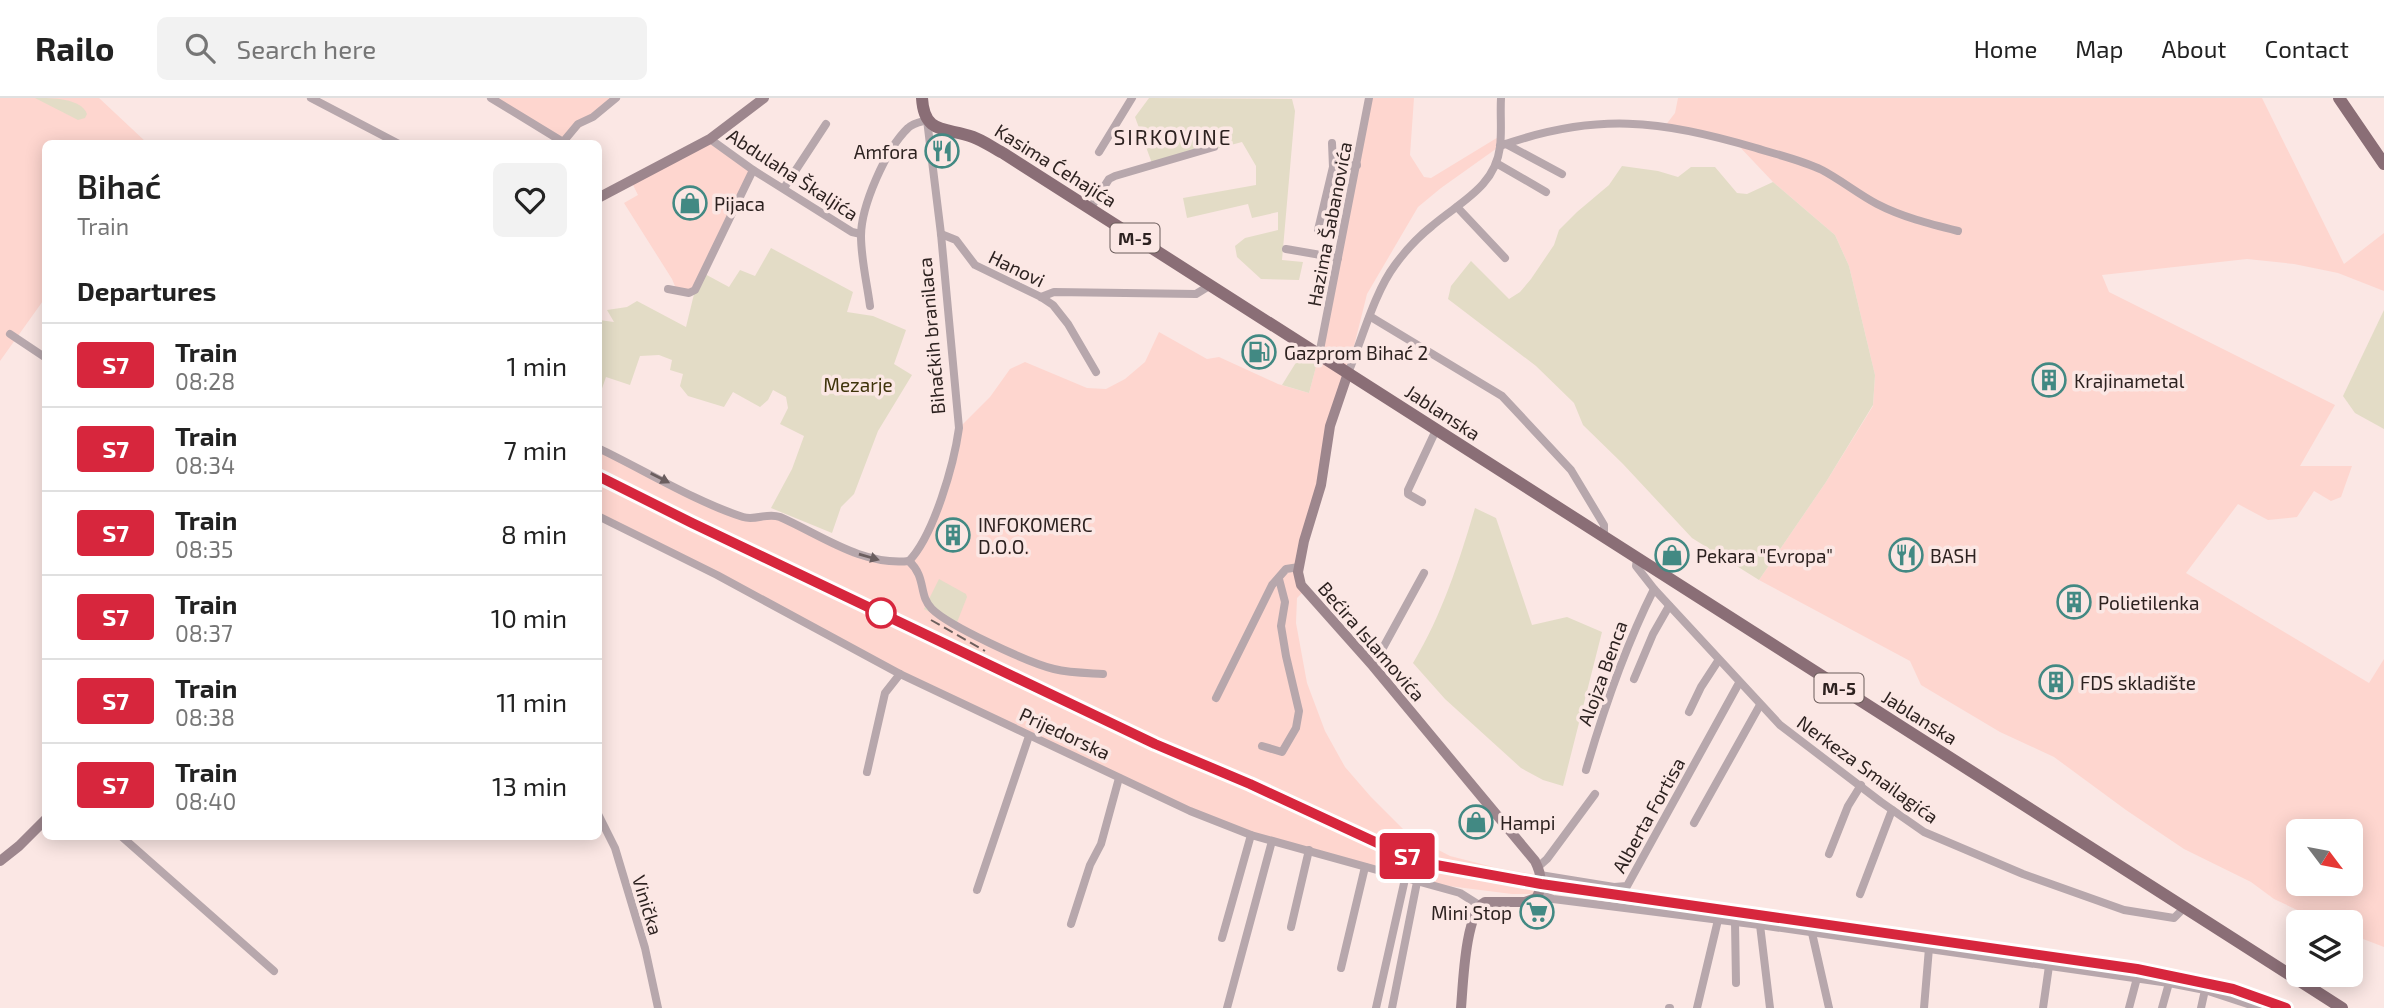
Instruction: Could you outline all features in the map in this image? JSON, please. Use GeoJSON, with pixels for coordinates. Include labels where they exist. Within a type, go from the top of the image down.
{"type":"FeatureCollection","features":[{"type":"Feature","properties":{"kind":"main road","name":"Bihaćkih branilaca"},"geometry":{"type":"LineString","coordinates":[[922,98],[927,120]]}},
{"type":"Feature","properties":{"kind":"main road"},"geometry":{"type":"LineString","coordinates":[[2339,98],[2384,164]]}},
{"type":"Feature","properties":{"kind":"main road","name":"Kasima Ćehajića"},"geometry":{"type":"LineString","coordinates":[[927,120],[941,129],[988,144],[1343,370]]}},
{"type":"Feature","properties":{"kind":"main road","name":"Jablanska"},"geometry":{"type":"LineString","coordinates":[[1343,370],[2342,1008]]}},
{"type":"Feature","properties":{"kind":"street"},"geometry":{"type":"LineString","coordinates":[[311,98],[391,140]]}},
{"type":"Feature","properties":{"kind":"street"},"geometry":{"type":"LineString","coordinates":[[491,98],[558,140]]}},
{"type":"Feature","properties":{"kind":"street"},"geometry":{"type":"LineString","coordinates":[[565,140],[578,124],[593,117],[616,98]]}},
{"type":"Feature","properties":{"kind":"street"},"geometry":{"type":"LineString","coordinates":[[602,196],[710,139],[764,98]]}},
{"type":"Feature","properties":{"kind":"street"},"geometry":{"type":"LineString","coordinates":[[1099,152],[1132,98]]}},
{"type":"Feature","properties":{"kind":"street","name":"Hazima Šabanovića"},"geometry":{"type":"LineString","coordinates":[[1319,355],[1369,98]]}},
{"type":"Feature","properties":{"kind":"street"},"geometry":{"type":"LineString","coordinates":[[1343,370],[1371,317],[1386,277],[1396,263],[1418,238],[1477,193],[1486,183],[1503,145],[1501,98]]}},
{"type":"Feature","properties":{"kind":"street"},"geometry":{"type":"LineString","coordinates":[[870,306],[861,234],[871,190],[906,129],[927,120]]}},
{"type":"Feature","properties":{"kind":"street","name":"Bihaćkih branilaca"},"geometry":{"type":"LineString","coordinates":[[909,561],[925,534],[947,484],[959,428],[941,234],[927,120]]}},
{"type":"Feature","properties":{"kind":"street"},"geometry":{"type":"LineString","coordinates":[[1503,145],[1548,131],[1597,122],[1627,122],[1671,128],[1737,142],[1804,163],[1822,170],[1876,204],[1958,231]]}},
{"type":"Feature","properties":{"kind":"street"},"geometry":{"type":"LineString","coordinates":[[783,188],[826,124]]}},
{"type":"Feature","properties":{"kind":"street","name":"Abdulaha Škaljića"},"geometry":{"type":"LineString","coordinates":[[710,139],[753,170],[852,232],[861,234]]}},
{"type":"Feature","properties":{"kind":"street"},"geometry":{"type":"LineString","coordinates":[[1318,230],[1333,167],[1332,143]]}},
{"type":"Feature","properties":{"kind":"street"},"geometry":{"type":"LineString","coordinates":[[1503,145],[1562,174]]}},
{"type":"Feature","properties":{"kind":"street"},"geometry":{"type":"LineString","coordinates":[[1090,209],[1109,179],[1214,147]]}},
{"type":"Feature","properties":{"kind":"street"},"geometry":{"type":"LineString","coordinates":[[1496,163],[1546,192]]}},
{"type":"Feature","properties":{"kind":"street"},"geometry":{"type":"LineString","coordinates":[[1333,167],[1357,165]]}},
{"type":"Feature","properties":{"kind":"street"},"geometry":{"type":"LineString","coordinates":[[668,289],[689,293],[695,290],[753,170]]}},
{"type":"Feature","properties":{"kind":"street"},"geometry":{"type":"LineString","coordinates":[[1457,207],[1504,258]]}},
{"type":"Feature","properties":{"kind":"street","name":"Hanovi"},"geometry":{"type":"LineString","coordinates":[[941,234],[956,240],[975,265],[1053,305],[1068,324],[1096,372]]}},
{"type":"Feature","properties":{"kind":"street"},"geometry":{"type":"LineString","coordinates":[[1286,249],[1338,258]]}},
{"type":"Feature","properties":{"kind":"street"},"geometry":{"type":"LineString","coordinates":[[1041,297],[1055,292],[1196,294],[1209,286]]}},
{"type":"Feature","properties":{"kind":"street"},"geometry":{"type":"LineString","coordinates":[[1371,317],[1502,396],[1571,470],[1604,526],[1604,538]]}},
{"type":"Feature","properties":{"kind":"street"},"geometry":{"type":"LineString","coordinates":[[10,334],[42,355]]}},
{"type":"Feature","properties":{"kind":"street","name":"Bećira Islamovića"},"geometry":{"type":"LineString","coordinates":[[1343,370],[1330,426],[1321,485],[1304,541],[1298,578],[1301,585],[1373,666],[1539,871]]}},
{"type":"Feature","properties":{"kind":"street"},"geometry":{"type":"LineString","coordinates":[[1422,502],[1408,494],[1408,490],[1436,430]]}},
{"type":"Feature","properties":{"kind":"street"},"geometry":{"type":"LineString","coordinates":[[602,450],[716,507],[747,519],[774,515],[867,557],[909,561],[919,570],[929,606],[956,625],[1035,663],[1055,669],[1103,674]]}},
{"type":"Feature","properties":{"kind":"street","name":"Prijedorska"},"geometry":{"type":"LineString","coordinates":[[602,518],[717,575],[900,674],[1190,811],[1251,835],[1460,893],[1479,905]]}},
{"type":"Feature","properties":{"kind":"street","name":"Nerkeza Smailagića"},"geometry":{"type":"LineString","coordinates":[[1637,559],[1636,566],[1654,589],[1780,725],[1924,832],[2023,874],[2124,910],[2174,918],[2183,908]]}},
{"type":"Feature","properties":{"kind":"street"},"geometry":{"type":"LineString","coordinates":[[1216,698],[1272,584],[1286,569],[1299,567]]}},
{"type":"Feature","properties":{"kind":"street"},"geometry":{"type":"LineString","coordinates":[[1373,666],[1424,573]]}},
{"type":"Feature","properties":{"kind":"street"},"geometry":{"type":"LineString","coordinates":[[1262,746],[1282,752],[1299,718],[1286,656],[1281,621],[1285,602],[1279,579]]}},
{"type":"Feature","properties":{"kind":"street","name":"Alojza Benca"},"geometry":{"type":"LineString","coordinates":[[1586,771],[1608,698],[1654,589]]}},
{"type":"Feature","properties":{"kind":"street"},"geometry":{"type":"LineString","coordinates":[[1634,679],[1653,634],[1669,606]]}},
{"type":"Feature","properties":{"kind":"street"},"geometry":{"type":"LineString","coordinates":[[1689,712],[1718,661]]}},
{"type":"Feature","properties":{"kind":"street"},"geometry":{"type":"LineString","coordinates":[[867,772],[885,693],[900,674]]}},
{"type":"Feature","properties":{"kind":"street","name":"Alberta Fortisa"},"geometry":{"type":"LineString","coordinates":[[1539,871],[1615,887],[1628,886],[1739,683]]}},
{"type":"Feature","properties":{"kind":"street"},"geometry":{"type":"LineString","coordinates":[[1694,822],[1760,705]]}},
{"type":"Feature","properties":{"kind":"street"},"geometry":{"type":"LineString","coordinates":[[976,890],[1028,736]]}},
{"type":"Feature","properties":{"kind":"street"},"geometry":{"type":"LineString","coordinates":[[1071,924],[1090,865],[1101,844],[1119,778]]}},
{"type":"Feature","properties":{"kind":"street"},"geometry":{"type":"LineString","coordinates":[[1829,854],[1848,806],[1861,785]]}},
{"type":"Feature","properties":{"kind":"street"},"geometry":{"type":"LineString","coordinates":[[1461,1008],[1471,928],[1479,905],[1485,902],[1531,901],[1539,894],[1539,871],[1595,794]]}},
{"type":"Feature","properties":{"kind":"street"},"geometry":{"type":"LineString","coordinates":[[1860,894],[1892,810]]}},
{"type":"Feature","properties":{"kind":"street","name":"Vinička"},"geometry":{"type":"LineString","coordinates":[[602,822],[615,848],[645,948],[658,1008]]}},
{"type":"Feature","properties":{"kind":"street"},"geometry":{"type":"LineString","coordinates":[[0,861],[42,823]]}},
{"type":"Feature","properties":{"kind":"street"},"geometry":{"type":"LineString","coordinates":[[1222,938],[1251,835]]}},
{"type":"Feature","properties":{"kind":"street"},"geometry":{"type":"LineString","coordinates":[[126,840],[274,971]]}},
{"type":"Feature","properties":{"kind":"street"},"geometry":{"type":"LineString","coordinates":[[1227,1008],[1272,841]]}},
{"type":"Feature","properties":{"kind":"street"},"geometry":{"type":"LineString","coordinates":[[1291,927],[1309,850]]}},
{"type":"Feature","properties":{"kind":"street"},"geometry":{"type":"LineString","coordinates":[[1341,968],[1365,867]]}},
{"type":"Feature","properties":{"kind":"street"},"geometry":{"type":"LineString","coordinates":[[1376,1008],[1405,879]]}},
{"type":"Feature","properties":{"kind":"street"},"geometry":{"type":"LineString","coordinates":[[1392,1008],[1417,882]]}},
{"type":"Feature","properties":{"kind":"street"},"geometry":{"type":"LineString","coordinates":[[1539,894],[1553,899],[1760,925],[2169,983],[2205,990],[2260,1008]]}},
{"type":"Feature","properties":{"kind":"street"},"geometry":{"type":"LineString","coordinates":[[1697,1008],[1718,920]]}},
{"type":"Feature","properties":{"kind":"street"},"geometry":{"type":"LineString","coordinates":[[1735,922],[1736,983]]}},
{"type":"Feature","properties":{"kind":"street"},"geometry":{"type":"LineString","coordinates":[[1760,925],[1770,1008]]}},
{"type":"Feature","properties":{"kind":"street"},"geometry":{"type":"LineString","coordinates":[[1812,933],[1829,1008]]}},
{"type":"Feature","properties":{"kind":"street"},"geometry":{"type":"LineString","coordinates":[[1924,1008],[1928,948]]}},
{"type":"Feature","properties":{"kind":"street"},"geometry":{"type":"LineString","coordinates":[[2043,1008],[2049,966]]}},
{"type":"Feature","properties":{"kind":"street"},"geometry":{"type":"LineString","coordinates":[[2129,1008],[2137,978]]}},
{"type":"Feature","properties":{"kind":"street"},"geometry":{"type":"LineString","coordinates":[[2162,1008],[2169,983]]}},
{"type":"Feature","properties":{"kind":"street"},"geometry":{"type":"LineString","coordinates":[[2201,1008],[2205,990]]}},
{"type":"Feature","properties":{"kind":"street"},"geometry":{"type":"LineString","coordinates":[[2228,1008],[2231,998]]}},
{"type":"Feature","properties":{"kind":"shaded area"},"geometry":{"type":"Polygon","coordinates":[[[0,98],[99,98],[144,140],[42,140],[42,302],[0,361],[0,98]]]}},
{"type":"Feature","properties":{"kind":"shaded area"},"geometry":{"type":"Polygon","coordinates":[[[491,98],[616,98],[565,140],[560,140],[491,98]]]}},
{"type":"Feature","properties":{"kind":"shaded area"},"geometry":{"type":"Polygon","coordinates":[[[1369,98],[1414,98],[1410,155],[1424,177],[1431,178],[1500,136],[1500,146],[1418,207],[1367,294],[1299,567],[1305,590],[1297,598],[1296,623],[1307,683],[1325,731],[1345,767],[1371,797],[1408,834],[1450,856],[1540,875],[1539,894],[1512,894],[1417,882],[1251,835],[1028,736],[602,518],[602,450],[747,519],[768,515],[867,557],[909,561],[939,503],[959,428],[990,397],[1010,369],[1025,362],[1087,388],[1106,389],[1125,379],[1145,362],[1159,332],[1207,359],[1219,357],[1278,384],[1309,393],[1319,355],[1369,98]]]}},
{"type":"Feature","properties":{"kind":"shaded area"},"geometry":{"type":"Polygon","coordinates":[[[1678,98],[2262,98],[2344,264],[2384,233],[2384,291],[2338,273],[2294,264],[2247,259],[2102,275],[2109,292],[2335,405],[2300,466],[2352,466],[2341,497],[2331,501],[2314,491],[2297,517],[2268,520],[2238,504],[2186,573],[2369,683],[2384,659],[2384,947],[2363,939],[2363,910],[2297,910],[2274,899],[2251,882],[2184,849],[2054,757],[2000,732],[1921,685],[1910,661],[1759,580],[1826,482],[1873,406],[1875,375],[1849,266],[1835,235],[1773,182],[1736,143],[1665,126],[1675,113],[1678,98]]]}},
{"type":"Feature","properties":{"kind":"shaded area"},"geometry":{"type":"Polygon","coordinates":[[[710,139],[753,170],[695,290],[677,291],[624,203],[638,195],[631,181],[710,139]]]}},
{"type":"Feature","properties":{"kind":"green space"},"geometry":{"type":"Polygon","coordinates":[[[35,98],[72,102],[87,114],[85,118],[78,120],[35,98]]]}},
{"type":"Feature","properties":{"kind":"green space"},"geometry":{"type":"Polygon","coordinates":[[[1149,98],[1292,99],[1295,111],[1282,260],[1303,262],[1299,280],[1261,279],[1237,257],[1235,246],[1245,238],[1278,230],[1278,212],[1252,218],[1248,204],[1187,218],[1183,198],[1256,185],[1256,166],[1242,142],[1153,166],[1135,117],[1149,98]]]}},
{"type":"Feature","properties":{"kind":"green space"},"geometry":{"type":"Polygon","coordinates":[[[1622,166],[1678,177],[1691,167],[1715,167],[1737,193],[1747,194],[1773,182],[1835,235],[1849,266],[1875,375],[1873,405],[1826,482],[1759,580],[1692,538],[1583,425],[1574,403],[1536,366],[1448,299],[1451,286],[1471,261],[1509,299],[1520,292],[1554,245],[1559,230],[1609,185],[1622,166]]]}},
{"type":"Feature","properties":{"kind":"green space","name":"Mezarje"},"geometry":{"type":"Polygon","coordinates":[[[771,248],[853,292],[847,312],[873,316],[906,330],[894,364],[912,375],[878,431],[854,494],[841,507],[832,533],[771,508],[792,469],[804,436],[780,424],[788,408],[786,397],[773,390],[768,400],[760,407],[733,392],[724,407],[688,396],[680,386],[683,374],[670,370],[672,360],[659,355],[640,356],[630,385],[606,377],[602,388],[602,320],[614,322],[607,310],[627,307],[637,301],[686,327],[695,290],[703,273],[729,287],[740,270],[755,276],[771,248]]]}},
{"type":"Feature","properties":{"kind":"green space"},"geometry":{"type":"Polygon","coordinates":[[[2384,310],[2384,429],[2355,413],[2343,396],[2384,310]]]}},
{"type":"Feature","properties":{"kind":"green space"},"geometry":{"type":"Polygon","coordinates":[[[1300,356],[1317,363],[1309,393],[1282,385],[1300,356]]]}},
{"type":"Feature","properties":{"kind":"green space"},"geometry":{"type":"Polygon","coordinates":[[[1475,508],[1496,518],[1532,625],[1567,617],[1602,632],[1563,786],[1543,780],[1521,768],[1445,699],[1413,663],[1441,607],[1475,508]]]}},
{"type":"Feature","properties":{"kind":"green space"},"geometry":{"type":"Polygon","coordinates":[[[939,579],[966,594],[956,625],[924,609],[939,579]]]}},
{"type":"Feature","properties":{"kind":"railway"},"geometry":{"type":"LineString","coordinates":[[602,477],[692,523],[1155,744],[1425,863],[1541,884],[2137,969],[2233,989],[2286,1008]]}},
{"type":"Feature","properties":{"kind":"railway"},"geometry":{"type":"LineString","coordinates":[[931,620],[985,651]]}},
{"type":"Feature","properties":{"kind":"train","name":"S7"},"geometry":{"type":"LineString","coordinates":[[602,478],[1155,744],[1425,863],[1541,884],[2137,969],[2233,989],[2286,1008]]}},
{"type":"Feature","properties":{"kind":"place","name":"Amfora"},"geometry":{"type":"Point","coordinates":[942,151]}},
{"type":"Feature","properties":{"kind":"place","name":"Pijaca"},"geometry":{"type":"Point","coordinates":[690,203]}},
{"type":"Feature","properties":{"kind":"place","name":"Gazprom Bihać 2"},"geometry":{"type":"Point","coordinates":[1259,352]}},
{"type":"Feature","properties":{"kind":"place","name":"Krajinametal"},"geometry":{"type":"Point","coordinates":[2049,380]}},
{"type":"Feature","properties":{"kind":"place","name":"INFOKOMERC D.O.O."},"geometry":{"type":"Point","coordinates":[953,535]}},
{"type":"Feature","properties":{"kind":"place","name":"Pekara \"Evropa\""},"geometry":{"type":"Point","coordinates":[1672,555]}},
{"type":"Feature","properties":{"kind":"place","name":"BASH"},"geometry":{"type":"Point","coordinates":[1906,555]}},
{"type":"Feature","properties":{"kind":"place","name":"Polietilenka"},"geometry":{"type":"Point","coordinates":[2074,602]}},
{"type":"Feature","properties":{"kind":"place","name":"FDS skladište"},"geometry":{"type":"Point","coordinates":[2056,682]}},
{"type":"Feature","properties":{"kind":"place","name":"Hampi"},"geometry":{"type":"Point","coordinates":[1476,822]}},
{"type":"Feature","properties":{"kind":"place","name":"Mini Stop"},"geometry":{"type":"Point","coordinates":[1537,912]}},
{"type":"Feature","properties":{"kind":"district","name":"SIRKOVINE"},"geometry":{"type":"Point","coordinates":[1173,136]}}]}
